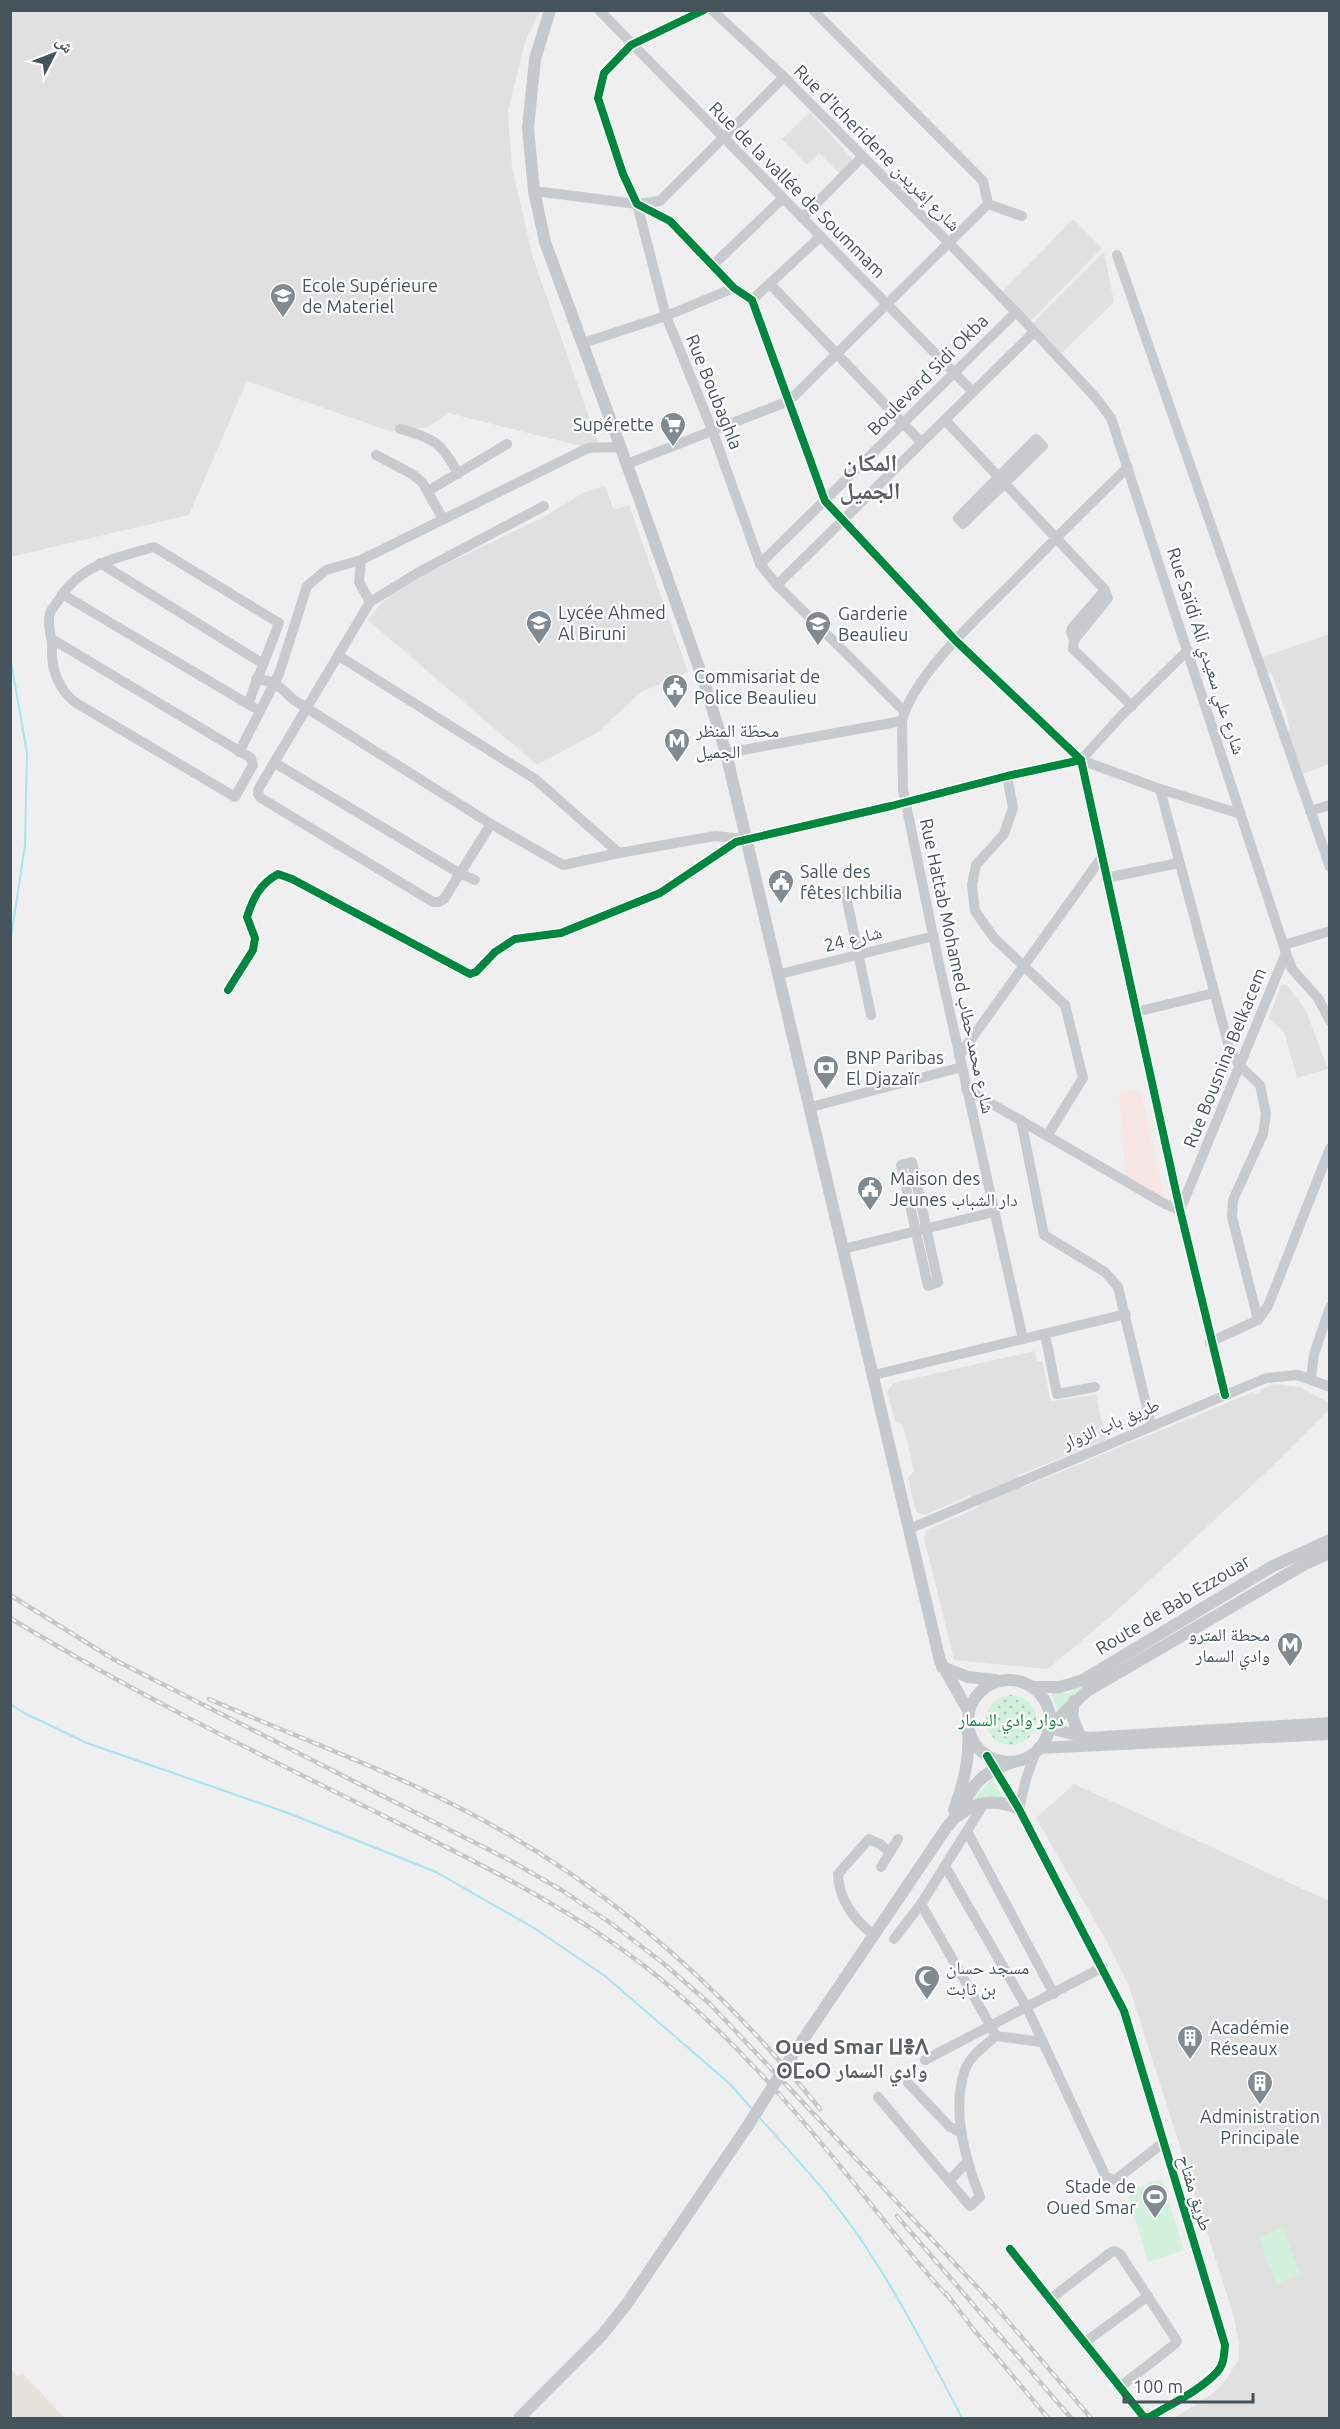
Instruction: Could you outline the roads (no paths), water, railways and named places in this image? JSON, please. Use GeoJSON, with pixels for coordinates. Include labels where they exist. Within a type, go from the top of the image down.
{"type":"FeatureCollection","features":[{"type":"Feature","properties":{"kind":"main road"},"geometry":{"type":"LineString","coordinates":[[550,10],[535,59],[528,128],[534,191],[545,242],[627,464],[704,682],[726,753],[942,1667],[968,1717],[971,1736],[977,1747],[987,1756],[999,1761],[1013,1762]]}},
{"type":"Feature","properties":{"kind":"main road","name":"Route de Bab Ezzouar"},"geometry":{"type":"LineString","coordinates":[[1032,1687],[1060,1687],[1083,1680],[1273,1566],[1329,1540]]}},
{"type":"Feature","properties":{"kind":"main road","name":"Route de Bab Ezzouar"},"geometry":{"type":"LineString","coordinates":[[1049,1727],[1074,1701],[1094,1686],[1274,1582],[1329,1553]]}},
{"type":"Feature","properties":{"kind":"main road"},"geometry":{"type":"LineString","coordinates":[[1273,1566],[1271,1573],[1274,1582]]}},
{"type":"Feature","properties":{"kind":"main road"},"geometry":{"type":"LineString","coordinates":[[1253,1578],[1257,1582],[1259,1591]]}},
{"type":"Feature","properties":{"kind":"main road"},"geometry":{"type":"LineString","coordinates":[[942,1667],[968,1677],[1022,1682],[1032,1687],[1046,1704],[1049,1727],[1038,1750]]}},
{"type":"Feature","properties":{"kind":"main road"},"geometry":{"type":"LineString","coordinates":[[951,1823],[964,1776],[969,1745],[968,1717],[980,1692],[999,1681]]}},
{"type":"Feature","properties":{"kind":"main road"},"geometry":{"type":"LineString","coordinates":[[1074,1701],[1073,1723],[1080,1737]]}},
{"type":"Feature","properties":{"kind":"main road"},"geometry":{"type":"LineString","coordinates":[[1049,1727],[1088,1738],[1329,1723]]}},
{"type":"Feature","properties":{"kind":"main road"},"geometry":{"type":"LineString","coordinates":[[519,2418],[602,2335],[626,2305],[981,1778],[1038,1750],[1329,1734]]}},
{"type":"Feature","properties":{"kind":"main road"},"geometry":{"type":"LineString","coordinates":[[951,1823],[965,1810],[985,1802],[1009,1804],[1019,1809]]}},
{"type":"Feature","properties":{"kind":"street","name":"Rue de la vallée de Soummam"},"geometry":{"type":"LineString","coordinates":[[599,10],[782,199],[974,392]]}},
{"type":"Feature","properties":{"kind":"street"},"geometry":{"type":"LineString","coordinates":[[631,45],[704,10]]}},
{"type":"Feature","properties":{"kind":"street","name":"Rue d'Icheridene شارع إشريدن"},"geometry":{"type":"LineString","coordinates":[[712,10],[784,77],[1016,312]]}},
{"type":"Feature","properties":{"kind":"street"},"geometry":{"type":"LineString","coordinates":[[813,10],[983,182],[988,204]]}},
{"type":"Feature","properties":{"kind":"street","name":"Rue Boubaghla"},"geometry":{"type":"LineString","coordinates":[[631,45],[604,73],[597,98],[623,174],[637,204],[666,315],[714,432],[760,564],[777,585],[903,716]]}},
{"type":"Feature","properties":{"kind":"street"},"geometry":{"type":"LineString","coordinates":[[534,191],[637,204],[660,201],[784,77]]}},
{"type":"Feature","properties":{"kind":"street"},"geometry":{"type":"LineString","coordinates":[[802,218],[862,157]]}},
{"type":"Feature","properties":{"kind":"street"},"geometry":{"type":"LineString","coordinates":[[712,266],[782,199]]}},
{"type":"Feature","properties":{"kind":"street"},"geometry":{"type":"LineString","coordinates":[[637,204],[670,221],[734,288],[752,300],[825,501],[955,640],[1082,760],[1160,789],[1241,814]]}},
{"type":"Feature","properties":{"kind":"street"},"geometry":{"type":"LineString","coordinates":[[988,204],[1022,216]]}},
{"type":"Feature","properties":{"kind":"street"},"geometry":{"type":"LineString","coordinates":[[627,464],[789,401],[988,204]]}},
{"type":"Feature","properties":{"kind":"street"},"geometry":{"type":"LineString","coordinates":[[752,300],[820,237]]}},
{"type":"Feature","properties":{"kind":"street"},"geometry":{"type":"LineString","coordinates":[[1117,255],[1329,867]]}},
{"type":"Feature","properties":{"kind":"street"},"geometry":{"type":"LineString","coordinates":[[770,284],[921,442]]}},
{"type":"Feature","properties":{"kind":"street"},"geometry":{"type":"LineString","coordinates":[[583,343],[666,315],[734,288]]}},
{"type":"Feature","properties":{"kind":"street","name":"Rue Saïdi Ali شارع علي سعيدي"},"geometry":{"type":"LineString","coordinates":[[1016,312],[1095,398],[1110,418],[1292,969],[1318,998],[1329,1021]]}},
{"type":"Feature","properties":{"kind":"street","name":"Boulevard Sidi Okba"},"geometry":{"type":"LineString","coordinates":[[760,564],[1016,312]]}},
{"type":"Feature","properties":{"kind":"street"},"geometry":{"type":"LineString","coordinates":[[777,585],[1034,332]]}},
{"type":"Feature","properties":{"kind":"street"},"geometry":{"type":"LineString","coordinates":[[945,420],[1105,590],[1108,598],[1074,640],[1073,649],[1132,706]]}},
{"type":"Feature","properties":{"kind":"street"},"geometry":{"type":"LineString","coordinates":[[400,429],[429,437],[438,444],[458,474]]}},
{"type":"Feature","properties":{"kind":"street"},"geometry":{"type":"LineString","coordinates":[[428,491],[507,444]]}},
{"type":"Feature","properties":{"kind":"street"},"geometry":{"type":"LineString","coordinates":[[239,752],[285,657],[307,586],[326,570],[361,560],[588,448],[620,447]]}},
{"type":"Feature","properties":{"kind":"street"},"geometry":{"type":"LineString","coordinates":[[376,455],[412,474],[428,491],[443,519]]}},
{"type":"Feature","properties":{"kind":"street"},"geometry":{"type":"LineString","coordinates":[[726,753],[903,716],[929,672],[955,640],[1128,467]]}},
{"type":"Feature","properties":{"kind":"street"},"geometry":{"type":"LineString","coordinates":[[491,824],[444,899],[433,902],[261,798],[258,794],[259,788],[309,708],[370,602],[419,572],[544,506]]}},
{"type":"Feature","properties":{"kind":"street"},"geometry":{"type":"LineString","coordinates":[[52,639],[251,758],[253,765],[235,797],[68,698],[60,687],[52,656],[52,639],[48,629],[51,612],[62,594],[85,572],[99,563],[154,547],[279,623],[248,704]]}},
{"type":"Feature","properties":{"kind":"street"},"geometry":{"type":"LineString","coordinates":[[361,560],[359,582],[370,602]]}},
{"type":"Feature","properties":{"kind":"street"},"geometry":{"type":"LineString","coordinates":[[99,563],[262,663]]}},
{"type":"Feature","properties":{"kind":"street"},"geometry":{"type":"LineString","coordinates":[[62,594],[259,710]]}},
{"type":"Feature","properties":{"kind":"street"},"geometry":{"type":"LineString","coordinates":[[228,990],[253,950],[255,938],[247,917],[252,902],[267,880],[278,874],[292,879],[470,974],[482,968],[506,943],[515,939],[561,933],[660,893],[732,844],[906,803],[1007,776],[1082,760],[1188,650]]}},
{"type":"Feature","properties":{"kind":"street"},"geometry":{"type":"LineString","coordinates":[[339,656],[535,779],[619,853]]}},
{"type":"Feature","properties":{"kind":"street"},"geometry":{"type":"LineString","coordinates":[[256,679],[274,682],[294,700],[491,824],[563,865],[715,836],[746,840]]}},
{"type":"Feature","properties":{"kind":"street","name":"Rue Hattab Mohamed شارع محمد حطاب"},"geometry":{"type":"LineString","coordinates":[[903,716],[902,765],[906,803],[966,1089],[1023,1339]]}},
{"type":"Feature","properties":{"kind":"street"},"geometry":{"type":"LineString","coordinates":[[1082,760],[1180,1210],[1210,1342],[1225,1395]]}},
{"type":"Feature","properties":{"kind":"street"},"geometry":{"type":"LineString","coordinates":[[275,763],[459,873],[475,880]]}},
{"type":"Feature","properties":{"kind":"street"},"geometry":{"type":"LineString","coordinates":[[1007,776],[1013,808],[1004,834],[976,865],[972,885],[975,911],[994,938],[1065,1005],[1083,1078],[1047,1136]]}},
{"type":"Feature","properties":{"kind":"street"},"geometry":{"type":"LineString","coordinates":[[1160,789],[1229,1047],[1239,1065],[1260,1085],[1266,1114],[1263,1134],[1233,1200],[1232,1217],[1258,1320]]}},
{"type":"Feature","properties":{"kind":"street"},"geometry":{"type":"LineString","coordinates":[[1310,811],[1329,805]]}},
{"type":"Feature","properties":{"kind":"street"},"geometry":{"type":"LineString","coordinates":[[811,1107],[961,1061],[1102,857]]}},
{"type":"Feature","properties":{"kind":"street"},"geometry":{"type":"LineString","coordinates":[[1106,878],[1179,863]]}},
{"type":"Feature","properties":{"kind":"street"},"geometry":{"type":"LineString","coordinates":[[845,891],[871,1015]]}},
{"type":"Feature","properties":{"kind":"street"},"geometry":{"type":"LineString","coordinates":[[1285,949],[1329,931]]}},
{"type":"Feature","properties":{"kind":"street","name":"شارع 24"},"geometry":{"type":"LineString","coordinates":[[780,974],[934,936]]}},
{"type":"Feature","properties":{"kind":"street","name":"Rue Bousnina Belkacem"},"geometry":{"type":"LineString","coordinates":[[1180,1210],[1285,949]]}},
{"type":"Feature","properties":{"kind":"street"},"geometry":{"type":"LineString","coordinates":[[1136,1012],[1214,993]]}},
{"type":"Feature","properties":{"kind":"street"},"geometry":{"type":"LineString","coordinates":[[966,1089],[1165,1204],[1180,1210]]}},
{"type":"Feature","properties":{"kind":"street"},"geometry":{"type":"LineString","coordinates":[[1021,1120],[1044,1235],[1105,1272],[1118,1287],[1151,1425]]}},
{"type":"Feature","properties":{"kind":"street"},"geometry":{"type":"LineString","coordinates":[[1210,1342],[1258,1320],[1268,1306],[1329,1148]]}},
{"type":"Feature","properties":{"kind":"street"},"geometry":{"type":"LineString","coordinates":[[912,1162],[920,1229],[901,1165],[912,1162]]}},
{"type":"Feature","properties":{"kind":"street"},"geometry":{"type":"LineString","coordinates":[[843,1249],[994,1212]]}},
{"type":"Feature","properties":{"kind":"street"},"geometry":{"type":"LineString","coordinates":[[1311,1378],[1314,1354],[1329,1307]]}},
{"type":"Feature","properties":{"kind":"street"},"geometry":{"type":"LineString","coordinates":[[874,1375],[1126,1314]]}},
{"type":"Feature","properties":{"kind":"street"},"geometry":{"type":"LineString","coordinates":[[1046,1334],[1057,1395],[1095,1387]]}},
{"type":"Feature","properties":{"kind":"street","name":"طريق باب الزوار"},"geometry":{"type":"LineString","coordinates":[[909,1529],[1151,1425],[1277,1375],[1298,1375],[1311,1378],[1329,1387]]}},
{"type":"Feature","properties":{"kind":"street"},"geometry":{"type":"LineString","coordinates":[[1019,1809],[1026,1779],[1038,1750]]}},
{"type":"Feature","properties":{"kind":"street","name":"طريق مفتاح"},"geometry":{"type":"LineString","coordinates":[[987,1756],[1019,1809],[1103,1967],[1124,2012],[1225,2345],[1224,2360],[1218,2372],[1205,2383],[1148,2418],[1143,2416],[1010,2249]]}},
{"type":"Feature","properties":{"kind":"street"},"geometry":{"type":"LineString","coordinates":[[894,1939],[921,1904],[968,1833],[985,1802]]}},
{"type":"Feature","properties":{"kind":"street"},"geometry":{"type":"LineString","coordinates":[[968,1833],[1054,1994]]}},
{"type":"Feature","properties":{"kind":"street"},"geometry":{"type":"LineString","coordinates":[[874,1935],[859,1924],[845,1902],[838,1888],[838,1874],[869,1839],[880,1844],[889,1852]]}},
{"type":"Feature","properties":{"kind":"street"},"geometry":{"type":"LineString","coordinates":[[881,1867],[898,1839]]}},
{"type":"Feature","properties":{"kind":"street"},"geometry":{"type":"LineString","coordinates":[[945,1866],[1027,2008],[1106,2177],[1115,2180],[1163,2143]]}},
{"type":"Feature","properties":{"kind":"street"},"geometry":{"type":"LineString","coordinates":[[921,1904],[993,2031],[1042,2042]]}},
{"type":"Feature","properties":{"kind":"street"},"geometry":{"type":"LineString","coordinates":[[925,2060],[993,2031],[1027,2008],[1103,1967]]}},
{"type":"Feature","properties":{"kind":"street"},"geometry":{"type":"LineString","coordinates":[[878,2097],[970,2206],[980,2196],[967,2162],[962,2133],[960,2096],[965,2070],[993,2031]]}},
{"type":"Feature","properties":{"kind":"street"},"geometry":{"type":"LineString","coordinates":[[908,2083],[950,2127],[962,2133]]}},
{"type":"Feature","properties":{"kind":"street"},"geometry":{"type":"LineString","coordinates":[[950,2180],[967,2162]]}},
{"type":"Feature","properties":{"kind":"street"},"geometry":{"type":"LineString","coordinates":[[1049,2300],[1115,2251],[1120,2253],[1177,2341],[1120,2387]]}},
{"type":"Feature","properties":{"kind":"street"},"geometry":{"type":"LineString","coordinates":[[1084,2343],[1148,2295]]}},
{"type":"Feature","properties":{"kind":"waterway"},"geometry":{"type":"LineString","coordinates":[[10,656],[27,753],[25,845],[10,944]]}},
{"type":"Feature","properties":{"kind":"waterway"},"geometry":{"type":"LineString","coordinates":[[10,1704],[87,1743],[288,1813],[436,1872],[534,1928],[605,1976],[730,2084],[753,2110]]}},
{"type":"Feature","properties":{"kind":"waterway"},"geometry":{"type":"LineString","coordinates":[[758,2116],[828,2196],[866,2247],[904,2310],[962,2418]]}},
{"type":"Feature","properties":{"kind":"railway"},"geometry":{"type":"LineString","coordinates":[[10,1595],[113,1659],[511,1861],[563,1891],[612,1924],[663,1963],[710,2004],[995,2306],[1091,2418]]}},
{"type":"Feature","properties":{"kind":"railway"},"geometry":{"type":"LineString","coordinates":[[10,1618],[186,1717],[516,1884],[623,1950],[684,1998],[758,2071],[805,2123],[911,2255],[951,2300]]}},
{"type":"Feature","properties":{"kind":"railway"},"geometry":{"type":"LineString","coordinates":[[209,1699],[421,1789],[504,1832],[555,1863],[605,1898],[697,1976],[740,2018],[820,2109]]}},
{"type":"Feature","properties":{"kind":"railway"},"geometry":{"type":"LineString","coordinates":[[897,2216],[1071,2418]]}},
{"type":"Feature","properties":{"kind":"railway"},"geometry":{"type":"LineString","coordinates":[[946,2293],[1048,2418]]}},
{"type":"Feature","properties":{"kind":"place","name":"Ecole Supérieure de Materiel"},"geometry":{"type":"Point","coordinates":[283,319]}},
{"type":"Feature","properties":{"kind":"place","name":"Supérette"},"geometry":{"type":"Point","coordinates":[673,448]}},
{"type":"Feature","properties":{"kind":"place","name":"Lycée Ahmed Al Biruni"},"geometry":{"type":"Point","coordinates":[539,646]}},
{"type":"Feature","properties":{"kind":"place","name":"Garderie Beaulieu"},"geometry":{"type":"Point","coordinates":[818,647]}},
{"type":"Feature","properties":{"kind":"place","name":"Commisariat de Police Beaulieu"},"geometry":{"type":"Point","coordinates":[675,710]}},
{"type":"Feature","properties":{"kind":"place","name":"محطّة المنظر الجميل"},"geometry":{"type":"Point","coordinates":[677,764]}},
{"type":"Feature","properties":{"kind":"place","name":"Salle des fêtes Ichbilia"},"geometry":{"type":"Point","coordinates":[781,905]}},
{"type":"Feature","properties":{"kind":"place","name":"BNP Paribas El Djazaïr"},"geometry":{"type":"Point","coordinates":[826,1091]}},
{"type":"Feature","properties":{"kind":"place","name":"Maison des Jeunes دار الشباب"},"geometry":{"type":"Point","coordinates":[870,1212]}},
{"type":"Feature","properties":{"kind":"place","name":"محطة المترو وادي السمار"},"geometry":{"type":"Point","coordinates":[1290,1668]}},
{"type":"Feature","properties":{"kind":"place","name":"مسجد حسان بن ثابت"},"geometry":{"type":"Point","coordinates":[927,2001]}},
{"type":"Feature","properties":{"kind":"place","name":"Académie Réseaux"},"geometry":{"type":"Point","coordinates":[1190,2061]}},
{"type":"Feature","properties":{"kind":"place","name":"Administration Principale"},"geometry":{"type":"Point","coordinates":[1260,2106]}},
{"type":"Feature","properties":{"kind":"place","name":"Stade de Oued Smar"},"geometry":{"type":"Point","coordinates":[1155,2220]}},
{"type":"Feature","properties":{"kind":"district","name":"المكان الجميل"},"geometry":{"type":"Point","coordinates":[870,477]}},
{"type":"Feature","properties":{"kind":"district","name":"Oued Smar ⵡⴻⴷ ⵙⵎⴰⵔ وادي السمار"},"geometry":{"type":"Point","coordinates":[852,2059]}},
{"type":"Feature","properties":{"kind":"park label","name":"دوار وادي السمار"},"geometry":{"type":"Point","coordinates":[1011,1720]}}]}
